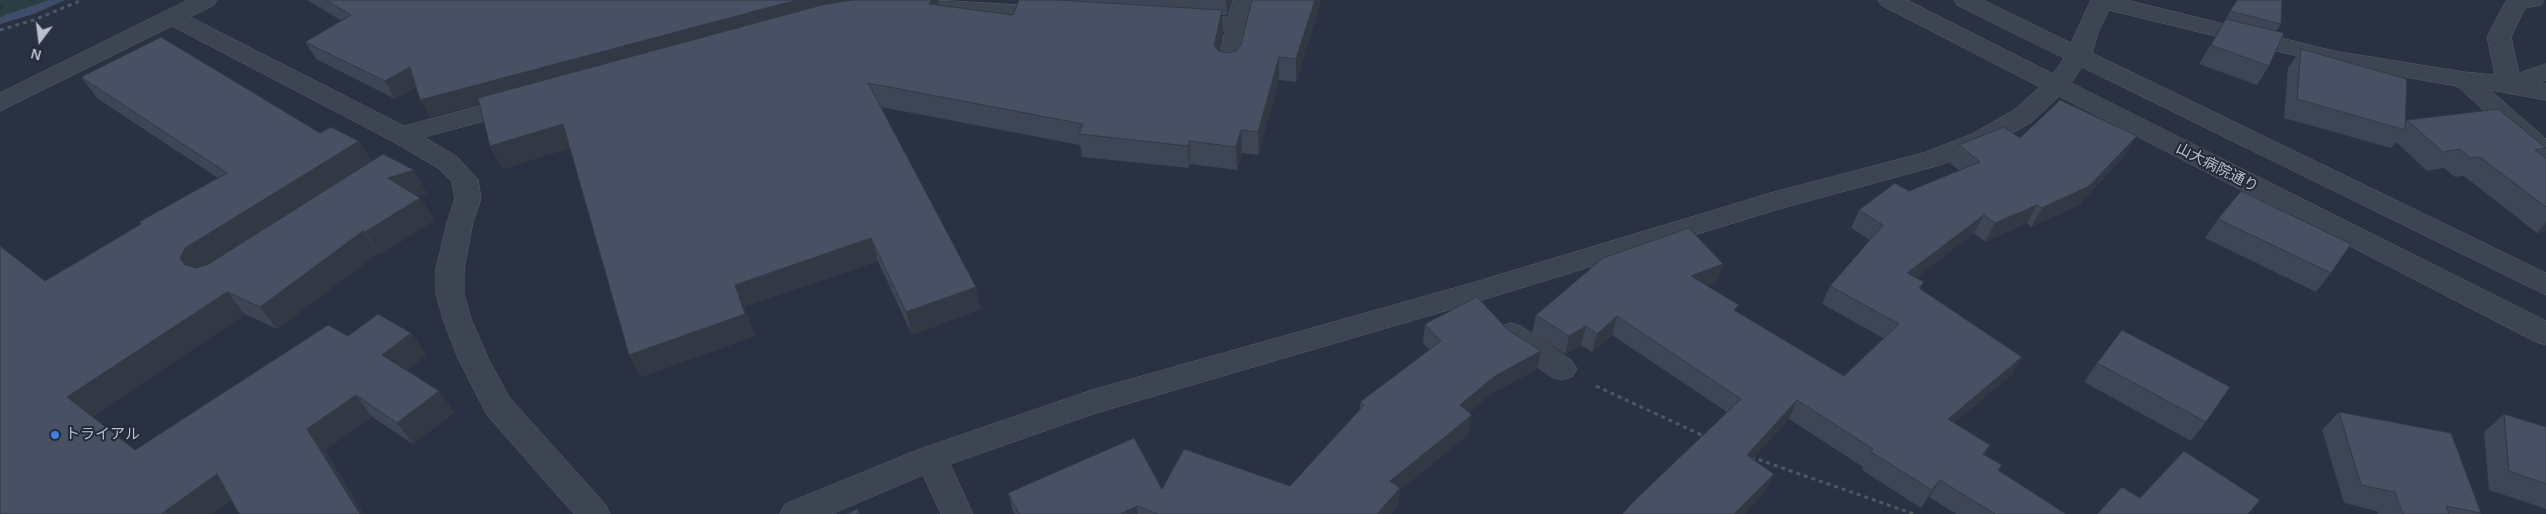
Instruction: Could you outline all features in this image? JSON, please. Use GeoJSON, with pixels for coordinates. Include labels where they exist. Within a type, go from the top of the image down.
{"type":"FeatureCollection","features":[{"type":"Feature","properties":{"kind":"street"},"geometry":{"type":"LineString","coordinates":[[0,103],[206,0]]}},
{"type":"Feature","properties":{"kind":"street"},"geometry":{"type":"LineString","coordinates":[[1228,67],[1244,0]]}},
{"type":"Feature","properties":{"kind":"street","name":"山大病院通り"},"geometry":{"type":"LineString","coordinates":[[1889,0],[2546,334]]}},
{"type":"Feature","properties":{"kind":"street"},"geometry":{"type":"LineString","coordinates":[[1965,0],[2546,285]]}},
{"type":"Feature","properties":{"kind":"street"},"geometry":{"type":"LineString","coordinates":[[796,514],[931,458],[1092,402],[1472,293],[1774,201],[1931,158],[1981,140],[2023,116],[2057,84],[2079,55],[2087,30],[2103,0],[2334,58],[2464,80],[2509,84],[2546,92]]}},
{"type":"Feature","properties":{"kind":"street"},"geometry":{"type":"LineString","coordinates":[[2509,84],[2499,37],[2519,1]]}},
{"type":"Feature","properties":{"kind":"street"},"geometry":{"type":"LineString","coordinates":[[886,8],[911,4],[1073,15]]}},
{"type":"Feature","properties":{"kind":"street"},"geometry":{"type":"LineString","coordinates":[[173,17],[411,141],[446,162],[465,179],[468,199],[454,246],[450,269],[450,294],[473,358],[498,406],[594,514]]}},
{"type":"Feature","properties":{"kind":"street"},"geometry":{"type":"LineString","coordinates":[[1161,20],[1238,25]]}},
{"type":"Feature","properties":{"kind":"street"},"geometry":{"type":"LineString","coordinates":[[2509,84],[2546,72]]}},
{"type":"Feature","properties":{"kind":"street"},"geometry":{"type":"LineString","coordinates":[[2464,80],[2546,153]]}},
{"type":"Feature","properties":{"kind":"street"},"geometry":{"type":"LineString","coordinates":[[396,163],[411,141],[542,97]]}},
{"type":"Feature","properties":{"kind":"street"},"geometry":{"type":"LineString","coordinates":[[1472,293],[1516,339],[1562,369]]}},
{"type":"Feature","properties":{"kind":"street"},"geometry":{"type":"LineString","coordinates":[[931,458],[957,514]]}},
{"type":"Feature","properties":{"kind":"path"},"geometry":{"type":"LineString","coordinates":[[0,30],[34,20],[82,0]]}},
{"type":"Feature","properties":{"kind":"path"},"geometry":{"type":"LineString","coordinates":[[1562,369],[1707,438]]}},
{"type":"Feature","properties":{"kind":"path"},"geometry":{"type":"LineString","coordinates":[[1743,454],[1914,514]]}},
{"type":"Feature","properties":{"kind":"green space"},"geometry":{"type":"Polygon","coordinates":[[[0,0],[50,1],[0,18],[0,10],[4,8],[0,5],[0,0]]]}},
{"type":"Feature","properties":{"kind":"building"},"geometry":{"type":"Polygon","coordinates":[[[326,0],[797,0],[420,100],[410,67],[385,81],[305,42],[351,15],[326,0]]]}},
{"type":"Feature","properties":{"kind":"building"},"geometry":{"type":"Polygon","coordinates":[[[852,0],[932,0],[929,4],[1013,15],[1019,0],[1058,0],[1222,10],[1214,46],[1219,51],[1228,53],[1236,51],[1241,45],[1252,0],[1315,0],[1296,59],[1279,57],[1258,132],[1241,130],[1236,147],[1189,141],[1188,146],[1079,134],[1083,124],[868,83],[976,287],[906,312],[871,238],[735,285],[745,314],[629,355],[563,124],[490,146],[478,98],[822,5],[852,0]]]}},
{"type":"Feature","properties":{"kind":"building"},"geometry":{"type":"Polygon","coordinates":[[[2237,0],[2282,0],[2281,24],[2230,11],[2237,0]]]}},
{"type":"Feature","properties":{"kind":"building"},"geometry":{"type":"Polygon","coordinates":[[[2226,19],[2284,33],[2269,66],[2211,45],[2226,19]]]}},
{"type":"Feature","properties":{"kind":"building"},"geometry":{"type":"Polygon","coordinates":[[[161,37],[320,133],[331,127],[359,141],[185,248],[180,258],[185,265],[196,268],[207,265],[383,154],[414,170],[388,178],[420,198],[365,232],[363,231],[260,307],[227,292],[67,397],[135,450],[328,325],[348,336],[378,314],[411,333],[382,355],[439,391],[397,423],[356,395],[307,429],[360,514],[239,514],[217,474],[161,514],[0,514],[0,246],[45,281],[141,224],[139,222],[227,173],[81,77],[161,37]]]}},
{"type":"Feature","properties":{"kind":"building"},"geometry":{"type":"Polygon","coordinates":[[[2301,49],[2407,79],[2405,130],[2297,99],[2301,49]]]}},
{"type":"Feature","properties":{"kind":"building"},"geometry":{"type":"Polygon","coordinates":[[[2060,100],[2137,136],[2089,186],[2042,208],[2037,205],[1995,223],[1984,215],[1907,273],[1924,282],[1919,288],[2022,357],[1948,419],[1990,445],[1983,454],[2002,465],[1998,470],[2066,514],[1995,514],[1940,480],[1932,490],[1871,452],[1873,449],[1797,400],[1747,455],[1774,474],[1734,514],[1622,514],[1741,399],[1617,316],[1597,334],[1586,326],[1569,336],[1536,315],[1603,258],[1689,228],[1723,264],[1691,276],[1739,305],[1734,310],[1844,376],[1899,324],[1830,286],[1883,225],[1859,210],[1895,183],[1909,191],[1980,162],[1959,145],[2004,127],[2020,138],[2060,100]]]}},
{"type":"Feature","properties":{"kind":"building"},"geometry":{"type":"Polygon","coordinates":[[[2498,109],[2546,148],[2535,150],[2546,158],[2546,207],[2480,157],[2470,158],[2460,149],[2443,152],[2407,120],[2498,109]]]}},
{"type":"Feature","properties":{"kind":"building"},"geometry":{"type":"Polygon","coordinates":[[[2241,191],[2351,244],[2331,273],[2218,219],[2241,191]]]}},
{"type":"Feature","properties":{"kind":"building"},"geometry":{"type":"Polygon","coordinates":[[[1477,297],[1508,330],[1541,351],[1495,376],[1460,405],[1472,415],[1390,481],[1400,488],[1377,514],[1158,514],[1137,506],[1120,514],[1019,514],[1008,493],[1134,438],[1162,489],[1184,449],[1290,486],[1364,405],[1360,402],[1441,341],[1425,324],[1477,297]]]}},
{"type":"Feature","properties":{"kind":"building"},"geometry":{"type":"Polygon","coordinates":[[[2122,330],[2230,387],[2206,422],[2097,363],[2122,330]]]}},
{"type":"Feature","properties":{"kind":"building"},"geometry":{"type":"Polygon","coordinates":[[[2339,412],[2451,433],[2481,513],[2446,506],[2449,514],[2403,514],[2395,492],[2361,485],[2339,412]]]}},
{"type":"Feature","properties":{"kind":"building"},"geometry":{"type":"Polygon","coordinates":[[[2504,414],[2546,427],[2546,484],[2509,471],[2504,414]]]}},
{"type":"Feature","properties":{"kind":"building"},"geometry":{"type":"Polygon","coordinates":[[[2184,451],[2260,500],[2248,514],[2097,514],[2122,487],[2140,498],[2184,451]]]}},
{"type":"Feature","properties":{"kind":"building"},"geometry":{"type":"Polygon","coordinates":[[[857,509],[860,514],[846,514],[857,509]]]}},
{"type":"Feature","properties":{"kind":"waterway"},"geometry":{"type":"LineString","coordinates":[[0,21],[30,12],[59,0]]}},
{"type":"Feature","properties":{"kind":"place","name":"トライアル"},"geometry":{"type":"Point","coordinates":[55,435]}}]}
